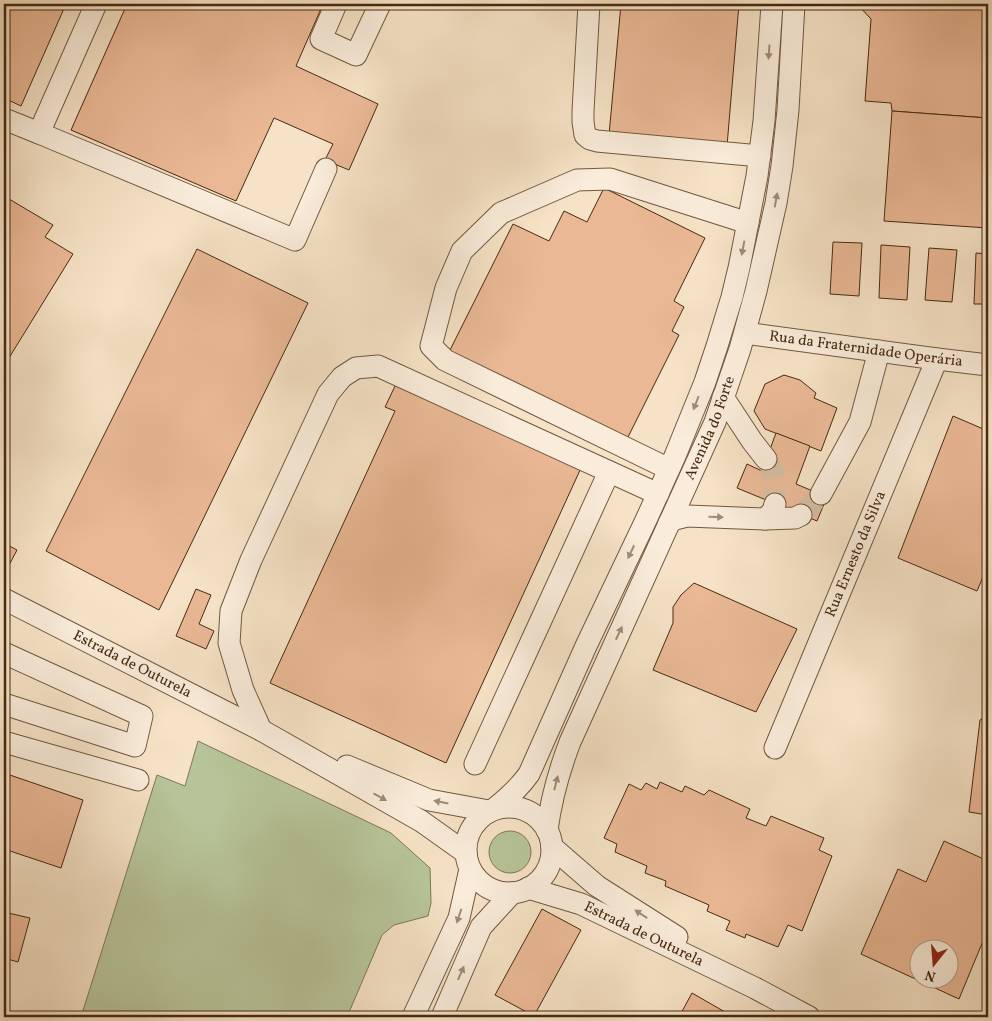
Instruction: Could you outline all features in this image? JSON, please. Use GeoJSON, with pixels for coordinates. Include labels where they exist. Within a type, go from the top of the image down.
{"type":"FeatureCollection","features":[{"type":"Feature","properties":{"kind":"street"},"geometry":{"type":"LineString","coordinates":[[39,133],[96,4]]}},
{"type":"Feature","properties":{"kind":"street"},"geometry":{"type":"LineString","coordinates":[[336,4],[321,39],[356,55],[375,5]]}},
{"type":"Feature","properties":{"kind":"street"},"geometry":{"type":"LineString","coordinates":[[590,4],[583,111],[585,135],[590,139],[598,141],[760,156]]}},
{"type":"Feature","properties":{"kind":"street","name":"Avenida do Forte"},"geometry":{"type":"LineString","coordinates":[[492,810],[512,794],[529,774],[586,646],[669,469],[689,422],[717,346],[732,297],[760,156],[772,4]]}},
{"type":"Feature","properties":{"kind":"street","name":"Avenida do Forte"},"geometry":{"type":"LineString","coordinates":[[549,839],[550,809],[559,773],[570,742],[715,422],[745,333],[768,243],[782,166],[788,110],[794,4]]}},
{"type":"Feature","properties":{"kind":"street"},"geometry":{"type":"LineString","coordinates":[[4,119],[295,240],[326,169]]}},
{"type":"Feature","properties":{"kind":"street"},"geometry":{"type":"LineString","coordinates":[[669,469],[445,360],[431,346],[446,288],[462,251],[502,212],[577,180],[610,179],[748,223]]}},
{"type":"Feature","properties":{"kind":"street","name":"Rua da Fraternidade Operária"},"geometry":{"type":"LineString","coordinates":[[745,333],[988,364]]}},
{"type":"Feature","properties":{"kind":"street"},"geometry":{"type":"LineString","coordinates":[[821,494],[860,422],[879,351]]}},
{"type":"Feature","properties":{"kind":"street","name":"Rua Ernesto da Silva"},"geometry":{"type":"LineString","coordinates":[[775,748],[937,359]]}},
{"type":"Feature","properties":{"kind":"street"},"geometry":{"type":"LineString","coordinates":[[261,730],[243,690],[229,643],[231,611],[251,560],[328,394],[342,377],[356,368],[378,366],[658,494]]}},
{"type":"Feature","properties":{"kind":"street"},"geometry":{"type":"LineString","coordinates":[[723,397],[766,459]]}},
{"type":"Feature","properties":{"kind":"street"},"geometry":{"type":"LineString","coordinates":[[475,764],[609,472]]}},
{"type":"Feature","properties":{"kind":"street"},"geometry":{"type":"LineString","coordinates":[[669,523],[675,519],[687,516],[770,511],[795,518],[801,515]]}},
{"type":"Feature","properties":{"kind":"street","name":"Estrada de Outurela"},"geometry":{"type":"LineString","coordinates":[[4,599],[261,730],[421,821],[468,861]]}},
{"type":"Feature","properties":{"kind":"street"},"geometry":{"type":"LineString","coordinates":[[4,653],[142,716],[135,746],[4,704]]}},
{"type":"Feature","properties":{"kind":"street","name":"Estrada de Outurela"},"geometry":{"type":"LineString","coordinates":[[261,730],[429,800],[492,810]]}},
{"type":"Feature","properties":{"kind":"street"},"geometry":{"type":"LineString","coordinates":[[4,742],[138,780]]}},
{"type":"Feature","properties":{"kind":"street"},"geometry":{"type":"LineString","coordinates":[[413,1017],[459,918],[468,861],[466,840],[471,829],[479,819],[492,810],[506,807],[518,808],[540,820],[549,839],[551,859],[546,871],[538,881],[520,890],[481,927],[442,1017]]}},
{"type":"Feature","properties":{"kind":"street","name":"Estrada de Outurela"},"geometry":{"type":"LineString","coordinates":[[549,839],[597,886],[755,988]]}},
{"type":"Feature","properties":{"kind":"street"},"geometry":{"type":"LineString","coordinates":[[468,861],[478,880],[488,887],[499,892],[520,890]]}},
{"type":"Feature","properties":{"kind":"street","name":"Estrada de Outurela"},"geometry":{"type":"LineString","coordinates":[[520,890],[581,904],[755,988],[809,1017]]}},
{"type":"Feature","properties":{"kind":"green space"},"geometry":{"type":"Polygon","coordinates":[[[198,741],[391,833],[430,868],[431,903],[428,916],[394,925],[382,935],[347,1017],[81,1017],[157,775],[185,786],[198,741]]]}},
{"type":"Feature","properties":{"kind":"green space"},"geometry":{"type":"Polygon","coordinates":[[[514,831],[522,834],[528,840],[531,852],[528,864],[522,870],[506,873],[498,870],[492,864],[489,848],[492,840],[498,834],[514,831]]]}},
{"type":"Feature","properties":{"kind":"building"},"geometry":{"type":"Polygon","coordinates":[[[4,4],[66,4],[21,106],[4,98],[4,4]]]}},
{"type":"Feature","properties":{"kind":"building"},"geometry":{"type":"Polygon","coordinates":[[[127,4],[323,4],[296,66],[378,104],[349,170],[325,160],[333,144],[274,118],[236,201],[71,130],[127,4]]]}},
{"type":"Feature","properties":{"kind":"building"},"geometry":{"type":"Polygon","coordinates":[[[621,4],[739,4],[727,146],[609,135],[621,4]]]}},
{"type":"Feature","properties":{"kind":"building"},"geometry":{"type":"Polygon","coordinates":[[[857,4],[988,4],[988,118],[892,111],[891,103],[865,101],[871,19],[857,4]]]}},
{"type":"Feature","properties":{"kind":"building"},"geometry":{"type":"Polygon","coordinates":[[[892,111],[988,118],[988,228],[884,221],[892,111]]]}},
{"type":"Feature","properties":{"kind":"building"},"geometry":{"type":"Polygon","coordinates":[[[604,188],[705,238],[674,301],[684,307],[672,331],[679,335],[626,441],[449,352],[513,224],[549,241],[564,211],[587,222],[604,188]]]}},
{"type":"Feature","properties":{"kind":"building"},"geometry":{"type":"Polygon","coordinates":[[[4,196],[53,225],[45,237],[73,254],[4,366],[4,196]]]}},
{"type":"Feature","properties":{"kind":"building"},"geometry":{"type":"Polygon","coordinates":[[[833,242],[862,243],[859,296],[830,294],[833,242]]]}},
{"type":"Feature","properties":{"kind":"building"},"geometry":{"type":"Polygon","coordinates":[[[881,245],[910,247],[907,300],[879,298],[881,245]]]}},
{"type":"Feature","properties":{"kind":"building"},"geometry":{"type":"Polygon","coordinates":[[[929,248],[957,250],[952,302],[925,300],[929,248]]]}},
{"type":"Feature","properties":{"kind":"building"},"geometry":{"type":"Polygon","coordinates":[[[197,249],[308,303],[159,610],[46,551],[197,249]]]}},
{"type":"Feature","properties":{"kind":"building"},"geometry":{"type":"Polygon","coordinates":[[[976,253],[988,254],[988,304],[974,304],[976,253]]]}},
{"type":"Feature","properties":{"kind":"building"},"geometry":{"type":"Polygon","coordinates":[[[784,375],[800,380],[816,393],[814,398],[837,408],[821,451],[765,429],[754,411],[765,384],[784,375]]]}},
{"type":"Feature","properties":{"kind":"building"},"geometry":{"type":"Polygon","coordinates":[[[396,384],[581,468],[446,763],[270,683],[395,411],[385,407],[396,384]]]}},
{"type":"Feature","properties":{"kind":"building"},"geometry":{"type":"Polygon","coordinates":[[[953,416],[988,431],[988,565],[977,591],[898,558],[953,416]]]}},
{"type":"Feature","properties":{"kind":"building"},"geometry":{"type":"Polygon","coordinates":[[[776,433],[810,446],[796,484],[827,497],[817,521],[737,488],[747,464],[762,471],[776,433]]]}},
{"type":"Feature","properties":{"kind":"building"},"geometry":{"type":"Polygon","coordinates":[[[4,543],[17,550],[8,567],[4,565],[4,543]]]}},
{"type":"Feature","properties":{"kind":"building"},"geometry":{"type":"Polygon","coordinates":[[[694,583],[797,629],[756,712],[653,670],[673,623],[673,607],[681,595],[694,583]]]}},
{"type":"Feature","properties":{"kind":"building"},"geometry":{"type":"Polygon","coordinates":[[[196,589],[211,595],[199,624],[214,631],[206,649],[176,636],[196,589]]]}},
{"type":"Feature","properties":{"kind":"building"},"geometry":{"type":"Polygon","coordinates":[[[988,715],[988,815],[969,812],[980,720],[988,715]]]}},
{"type":"Feature","properties":{"kind":"building"},"geometry":{"type":"Polygon","coordinates":[[[4,773],[83,800],[61,868],[4,849],[4,773]]]}},
{"type":"Feature","properties":{"kind":"building"},"geometry":{"type":"Polygon","coordinates":[[[660,782],[682,792],[685,786],[704,795],[709,790],[750,809],[746,818],[766,826],[771,816],[824,838],[819,850],[832,856],[802,931],[788,925],[778,947],[746,934],[745,938],[726,930],[730,921],[707,911],[709,905],[665,886],[666,881],[645,873],[647,866],[615,852],[617,844],[604,838],[629,784],[641,790],[646,783],[657,789],[660,782]]]}},
{"type":"Feature","properties":{"kind":"building"},"geometry":{"type":"Polygon","coordinates":[[[944,841],[988,861],[988,895],[983,908],[988,910],[988,929],[959,999],[935,988],[960,988],[960,938],[910,938],[910,976],[861,954],[898,869],[926,882],[944,841]]]}},
{"type":"Feature","properties":{"kind":"building"},"geometry":{"type":"Polygon","coordinates":[[[542,909],[581,930],[534,1016],[495,995],[542,909]]]}},
{"type":"Feature","properties":{"kind":"building"},"geometry":{"type":"Polygon","coordinates":[[[4,912],[30,918],[18,962],[4,958],[4,912]]]}},
{"type":"Feature","properties":{"kind":"building"},"geometry":{"type":"Polygon","coordinates":[[[692,993],[732,1016],[679,1017],[692,993]]]}},
{"type":"Feature","properties":{"kind":"building"},"geometry":{"type":"Polygon","coordinates":[[[523,1011],[534,1016],[536,1017],[520,1017],[523,1011]]]}},
{"type":"Feature","properties":{"kind":"tunnel"},"geometry":{"type":"LineString","coordinates":[[766,459],[773,471],[775,504]]}},
{"type":"Feature","properties":{"kind":"tunnel"},"geometry":{"type":"LineString","coordinates":[[801,515],[821,494]]}}]}
